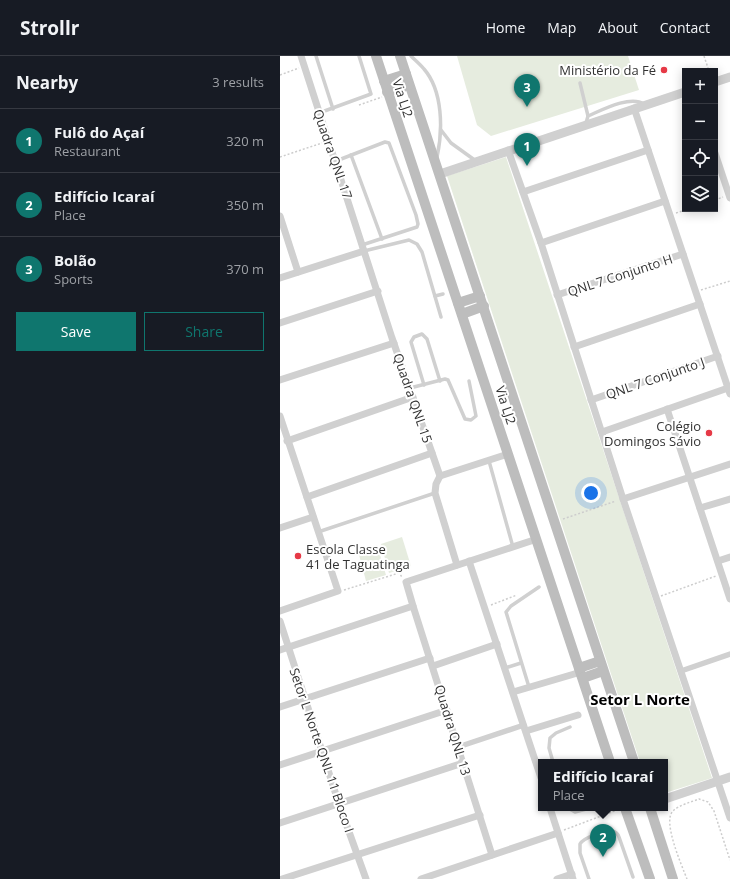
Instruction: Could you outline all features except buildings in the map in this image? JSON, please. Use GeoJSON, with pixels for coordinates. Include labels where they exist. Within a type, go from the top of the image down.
{"type":"FeatureCollection","features":[{"type":"Feature","properties":{"kind":"main road","name":"Via LJ2"},"geometry":{"type":"LineString","coordinates":[[376,56],[609,759]]}},
{"type":"Feature","properties":{"kind":"main road","name":"Via LJ2"},"geometry":{"type":"LineString","coordinates":[[400,56],[633,759]]}},
{"type":"Feature","properties":{"kind":"main road"},"geometry":{"type":"LineString","coordinates":[[384,81],[406,74]]}},
{"type":"Feature","properties":{"kind":"main road"},"geometry":{"type":"LineString","coordinates":[[387,92],[409,85]]}},
{"type":"Feature","properties":{"kind":"main road"},"geometry":{"type":"LineString","coordinates":[[458,303],[480,296]]}},
{"type":"Feature","properties":{"kind":"main road"},"geometry":{"type":"LineString","coordinates":[[462,314],[484,306]]}},
{"type":"Feature","properties":{"kind":"main road"},"geometry":{"type":"LineString","coordinates":[[581,673],[602,666]]}},
{"type":"Feature","properties":{"kind":"main road"},"geometry":{"type":"LineString","coordinates":[[625,811],[650,879]]}},
{"type":"Feature","properties":{"kind":"main road"},"geometry":{"type":"LineString","coordinates":[[651,811],[673,879]]}},
{"type":"Feature","properties":{"kind":"street","name":"Quadra QNL 17"},"geometry":{"type":"LineString","coordinates":[[301,56],[363,248]]}},
{"type":"Feature","properties":{"kind":"street"},"geometry":{"type":"LineString","coordinates":[[718,81],[730,77]]}},
{"type":"Feature","properties":{"kind":"street"},"geometry":{"type":"LineString","coordinates":[[440,174],[587,120],[634,108],[682,93]]}},
{"type":"Feature","properties":{"kind":"street"},"geometry":{"type":"LineString","coordinates":[[602,432],[667,409],[729,391],[727,375],[718,356],[634,108]]}},
{"type":"Feature","properties":{"kind":"street"},"geometry":{"type":"LineString","coordinates":[[508,150],[541,244],[602,432],[621,500],[656,598],[730,818]]}},
{"type":"Feature","properties":{"kind":"street"},"geometry":{"type":"LineString","coordinates":[[523,192],[648,150]]}},
{"type":"Feature","properties":{"kind":"street"},"geometry":{"type":"LineString","coordinates":[[718,162],[730,198]]}},
{"type":"Feature","properties":{"kind":"street"},"geometry":{"type":"LineString","coordinates":[[541,244],[665,201]]}},
{"type":"Feature","properties":{"kind":"street"},"geometry":{"type":"LineString","coordinates":[[280,216],[282,231],[298,272]]}},
{"type":"Feature","properties":{"kind":"street"},"geometry":{"type":"LineString","coordinates":[[280,278],[363,248]]}},
{"type":"Feature","properties":{"kind":"street","name":"Quadra QNL 15"},"geometry":{"type":"LineString","coordinates":[[363,248],[440,476]]}},
{"type":"Feature","properties":{"kind":"street","name":"QNL 7 Conjunto H"},"geometry":{"type":"LineString","coordinates":[[557,295],[684,254]]}},
{"type":"Feature","properties":{"kind":"street"},"geometry":{"type":"LineString","coordinates":[[280,323],[378,291]]}},
{"type":"Feature","properties":{"kind":"street"},"geometry":{"type":"LineString","coordinates":[[574,347],[700,304]]}},
{"type":"Feature","properties":{"kind":"street"},"geometry":{"type":"LineString","coordinates":[[280,380],[394,343]]}},
{"type":"Feature","properties":{"kind":"street","name":"QNL 7 Conjunto J"},"geometry":{"type":"LineString","coordinates":[[591,400],[718,356]]}},
{"type":"Feature","properties":{"kind":"street"},"geometry":{"type":"LineString","coordinates":[[287,441],[413,396]]}},
{"type":"Feature","properties":{"kind":"street"},"geometry":{"type":"LineString","coordinates":[[667,409],[730,599]]}},
{"type":"Feature","properties":{"kind":"street"},"geometry":{"type":"LineString","coordinates":[[280,416],[287,441],[338,591],[280,611]]}},
{"type":"Feature","properties":{"kind":"street"},"geometry":{"type":"LineString","coordinates":[[307,497],[432,453]]}},
{"type":"Feature","properties":{"kind":"street"},"geometry":{"type":"LineString","coordinates":[[457,565],[435,493],[436,484],[440,476],[508,454]]}},
{"type":"Feature","properties":{"kind":"street"},"geometry":{"type":"LineString","coordinates":[[621,500],[730,464]]}},
{"type":"Feature","properties":{"kind":"street"},"geometry":{"type":"LineString","coordinates":[[700,508],[730,499]]}},
{"type":"Feature","properties":{"kind":"street"},"geometry":{"type":"LineString","coordinates":[[280,528],[313,517]]}},
{"type":"Feature","properties":{"kind":"street"},"geometry":{"type":"LineString","coordinates":[[406,582],[536,539]]}},
{"type":"Feature","properties":{"kind":"street"},"geometry":{"type":"LineString","coordinates":[[718,561],[730,557]]}},
{"type":"Feature","properties":{"kind":"street"},"geometry":{"type":"LineString","coordinates":[[469,561],[538,769]]}},
{"type":"Feature","properties":{"kind":"street","name":"Quadra QNL 13"},"geometry":{"type":"LineString","coordinates":[[406,582],[492,855]]}},
{"type":"Feature","properties":{"kind":"street"},"geometry":{"type":"LineString","coordinates":[[284,649],[413,606]]}},
{"type":"Feature","properties":{"kind":"street","name":"Setor L Norte QNL 11 Bloco I"},"geometry":{"type":"LineString","coordinates":[[280,620],[284,649],[304,699],[366,879]]}},
{"type":"Feature","properties":{"kind":"street"},"geometry":{"type":"LineString","coordinates":[[433,666],[497,644]]}},
{"type":"Feature","properties":{"kind":"street"},"geometry":{"type":"LineString","coordinates":[[681,671],[730,654]]}},
{"type":"Feature","properties":{"kind":"street"},"geometry":{"type":"LineString","coordinates":[[280,707],[430,658]]}},
{"type":"Feature","properties":{"kind":"street"},"geometry":{"type":"LineString","coordinates":[[513,692],[581,673]]}},
{"type":"Feature","properties":{"kind":"street"},"geometry":{"type":"LineString","coordinates":[[280,765],[447,710]]}},
{"type":"Feature","properties":{"kind":"street"},"geometry":{"type":"LineString","coordinates":[[458,747],[578,715]]}},
{"type":"Feature","properties":{"kind":"street"},"geometry":{"type":"LineString","coordinates":[[280,823],[463,763]]}},
{"type":"Feature","properties":{"kind":"street"},"geometry":{"type":"LineString","coordinates":[[668,798],[730,777]]}},
{"type":"Feature","properties":{"kind":"street"},"geometry":{"type":"LineString","coordinates":[[551,811],[572,876],[556,879]]}},
{"type":"Feature","properties":{"kind":"street"},"geometry":{"type":"LineString","coordinates":[[282,879],[357,853],[480,815]]}},
{"type":"Feature","properties":{"kind":"street"},"geometry":{"type":"LineString","coordinates":[[421,879],[432,877],[558,832]]}},
{"type":"Feature","properties":{"kind":"lane"},"geometry":{"type":"LineString","coordinates":[[316,56],[333,109]]}},
{"type":"Feature","properties":{"kind":"lane"},"geometry":{"type":"LineString","coordinates":[[319,113],[371,94],[359,56]]}},
{"type":"Feature","properties":{"kind":"lane"},"geometry":{"type":"LineString","coordinates":[[411,56],[424,69],[430,78],[439,106],[441,130],[435,162]]}},
{"type":"Feature","properties":{"kind":"lane"},"geometry":{"type":"LineString","coordinates":[[580,83],[587,120],[629,101],[638,101],[645,104]]}},
{"type":"Feature","properties":{"kind":"lane"},"geometry":{"type":"LineString","coordinates":[[441,130],[450,143],[477,161]]}},
{"type":"Feature","properties":{"kind":"lane"},"geometry":{"type":"LineString","coordinates":[[336,161],[385,142],[389,143],[394,153],[418,224],[417,227],[382,239],[363,248]]}},
{"type":"Feature","properties":{"kind":"lane"},"geometry":{"type":"LineString","coordinates":[[351,155],[382,239]]}},
{"type":"Feature","properties":{"kind":"lane"},"geometry":{"type":"LineString","coordinates":[[363,248],[404,241],[413,242],[422,252],[441,317]]}},
{"type":"Feature","properties":{"kind":"lane"},"geometry":{"type":"LineString","coordinates":[[435,296],[443,294]]}},
{"type":"Feature","properties":{"kind":"lane"},"geometry":{"type":"LineString","coordinates":[[424,385],[411,342],[414,337],[422,334],[427,339],[440,381]]}},
{"type":"Feature","properties":{"kind":"lane"},"geometry":{"type":"LineString","coordinates":[[410,388],[448,380],[465,419],[468,421],[476,418],[469,381]]}},
{"type":"Feature","properties":{"kind":"lane"},"geometry":{"type":"LineString","coordinates":[[488,460],[513,547]]}},
{"type":"Feature","properties":{"kind":"lane"},"geometry":{"type":"LineString","coordinates":[[318,532],[435,493]]}},
{"type":"Feature","properties":{"kind":"lane"},"geometry":{"type":"LineString","coordinates":[[529,687],[506,612],[511,606],[539,587]]}},
{"type":"Feature","properties":{"kind":"lane"},"geometry":{"type":"LineString","coordinates":[[505,668],[521,663]]}},
{"type":"Feature","properties":{"kind":"lane"},"geometry":{"type":"LineString","coordinates":[[552,759],[549,748],[550,738],[556,733],[570,728]]}},
{"type":"Feature","properties":{"kind":"lane"},"geometry":{"type":"LineString","coordinates":[[589,879],[580,853],[580,844],[585,839],[610,831],[617,833],[633,877]]}},
{"type":"Feature","properties":{"kind":"path"},"geometry":{"type":"LineString","coordinates":[[704,56],[708,68]]}},
{"type":"Feature","properties":{"kind":"path"},"geometry":{"type":"LineString","coordinates":[[280,75],[304,66]]}},
{"type":"Feature","properties":{"kind":"path"},"geometry":{"type":"LineString","coordinates":[[280,157],[329,141]]}},
{"type":"Feature","properties":{"kind":"path"},"geometry":{"type":"LineString","coordinates":[[670,215],[682,211]]}},
{"type":"Feature","properties":{"kind":"path"},"geometry":{"type":"LineString","coordinates":[[696,291],[730,281]]}},
{"type":"Feature","properties":{"kind":"path"},"geometry":{"type":"LineString","coordinates":[[558,521],[621,500]]}},
{"type":"Feature","properties":{"kind":"path"},"geometry":{"type":"LineString","coordinates":[[338,591],[399,573],[406,582]]}},
{"type":"Feature","properties":{"kind":"path"},"geometry":{"type":"LineString","coordinates":[[656,598],[722,574]]}},
{"type":"Feature","properties":{"kind":"path"},"geometry":{"type":"LineString","coordinates":[[687,879],[670,828],[669,817],[673,810],[699,799],[708,802],[714,811],[730,860]]}},
{"type":"Feature","properties":{"kind":"path"},"geometry":{"type":"LineString","coordinates":[[558,832],[616,811]]}},
{"type":"Feature","properties":{"kind":"shaded area"},"geometry":{"type":"Polygon","coordinates":[[[457,56],[628,56],[639,90],[491,136],[477,125],[457,56]]]}},
{"type":"Feature","properties":{"kind":"shaded area"},"geometry":{"type":"Polygon","coordinates":[[[506,157],[712,778],[668,792],[668,759],[639,759],[447,176],[506,157]]]}},
{"type":"Feature","properties":{"kind":"shaded area"},"geometry":{"type":"Polygon","coordinates":[[[402,537],[411,566],[389,573],[381,544],[402,537]]]}},
{"type":"Feature","properties":{"kind":"shaded area"},"geometry":{"type":"Polygon","coordinates":[[[377,545],[386,575],[366,581],[358,551],[377,545]]]}},
{"type":"Feature","properties":{"kind":"place","name":"Ministério da Fé"},"geometry":{"type":"Point","coordinates":[664,70]}},
{"type":"Feature","properties":{"kind":"place","name":"Bolão"},"geometry":{"type":"Point","coordinates":[527,107]}},
{"type":"Feature","properties":{"kind":"place","name":"Fulô do Açaí"},"geometry":{"type":"Point","coordinates":[527,166]}},
{"type":"Feature","properties":{"kind":"place","name":"Colégio Domingos Sávio"},"geometry":{"type":"Point","coordinates":[709,433]}},
{"type":"Feature","properties":{"kind":"place","name":"Escola Classe 41 de Taguatinga"},"geometry":{"type":"Point","coordinates":[298,556]}},
{"type":"Feature","properties":{"kind":"place","name":"Edifício Icaraí"},"geometry":{"type":"Point","coordinates":[603,857]}},
{"type":"Feature","properties":{"kind":"district","name":"Setor L Norte"},"geometry":{"type":"Point","coordinates":[640,700]}}]}
